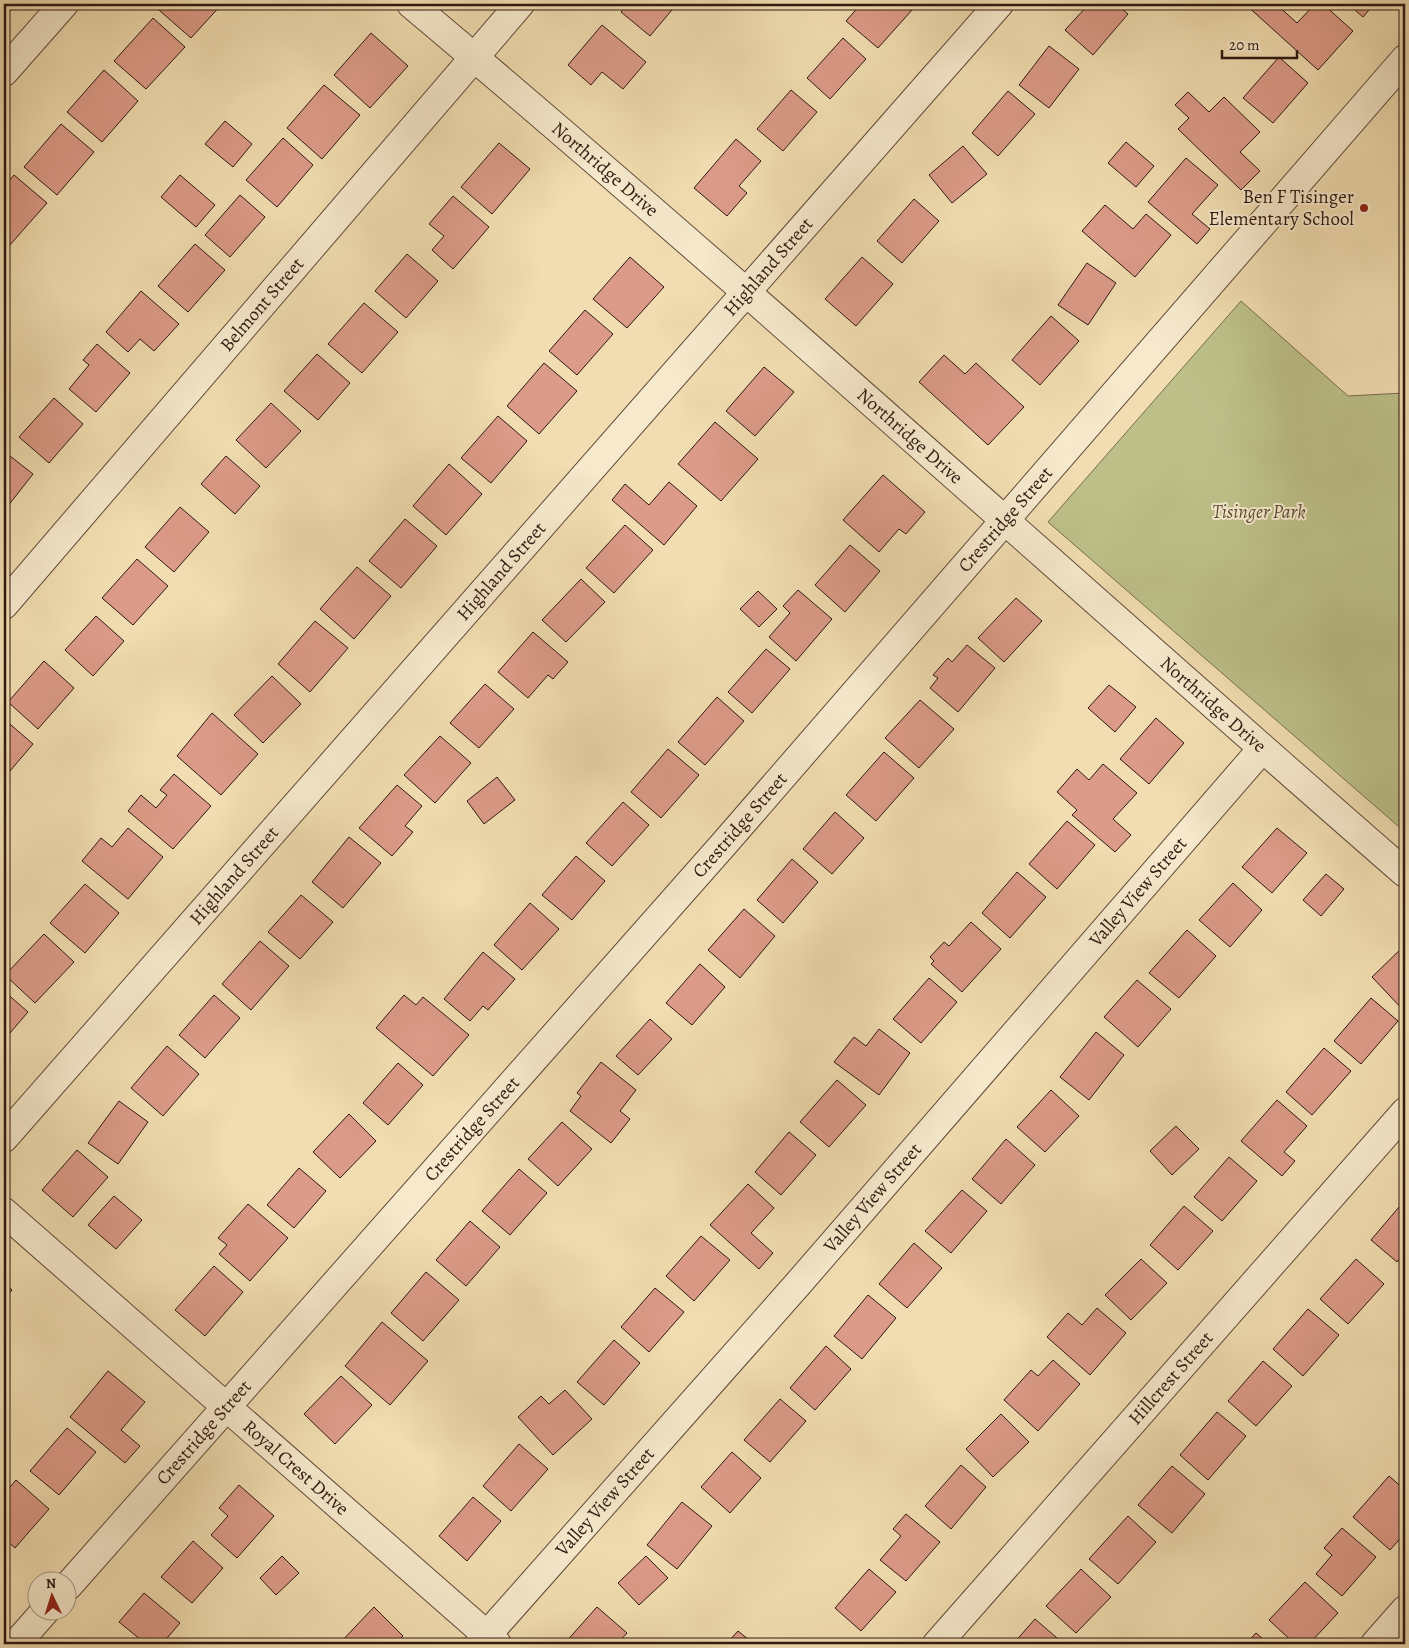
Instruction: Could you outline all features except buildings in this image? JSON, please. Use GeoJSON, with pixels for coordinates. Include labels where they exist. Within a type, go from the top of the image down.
{"type":"FeatureCollection","features":[{"type":"Feature","properties":{"kind":"street"},"geometry":{"type":"LineString","coordinates":[[4,72],[64,4]]}},
{"type":"Feature","properties":{"kind":"street","name":"Northridge Drive"},"geometry":{"type":"LineString","coordinates":[[411,4],[748,292],[1405,873]]}},
{"type":"Feature","properties":{"kind":"street","name":"Belmont Street"},"geometry":{"type":"LineString","coordinates":[[4,605],[473,56],[520,4]]}},
{"type":"Feature","properties":{"kind":"street","name":"Highland Street"},"geometry":{"type":"LineString","coordinates":[[4,1138],[999,4]]}},
{"type":"Feature","properties":{"kind":"street","name":"Crestridge Street"},"geometry":{"type":"LineString","coordinates":[[78,1575],[729,838],[1405,59]]}},
{"type":"Feature","properties":{"kind":"street","name":"Valley View Street"},"geometry":{"type":"LineString","coordinates":[[488,1641],[1262,748]]}},
{"type":"Feature","properties":{"kind":"street","name":"Hillcrest Street"},"geometry":{"type":"LineString","coordinates":[[937,1644],[1405,1112]]}},
{"type":"Feature","properties":{"kind":"street","name":"Royal Crest Drive"},"geometry":{"type":"LineString","coordinates":[[4,1212],[488,1641]]}},
{"type":"Feature","properties":{"kind":"street"},"geometry":{"type":"LineString","coordinates":[[1375,1644],[1405,1610]]}},
{"type":"Feature","properties":{"kind":"street"},"geometry":{"type":"LineString","coordinates":[[16,1644],[37,1620]]}},
{"type":"Feature","properties":{"kind":"green space","name":"Tisinger Park"},"geometry":{"type":"Polygon","coordinates":[[[1241,301],[1348,396],[1405,393],[1405,832],[1048,522],[1241,301]]]}},
{"type":"Feature","properties":{"kind":"place","name":"Ben F Tisinger Elementary School"},"geometry":{"type":"Point","coordinates":[1364,208]}}]}
